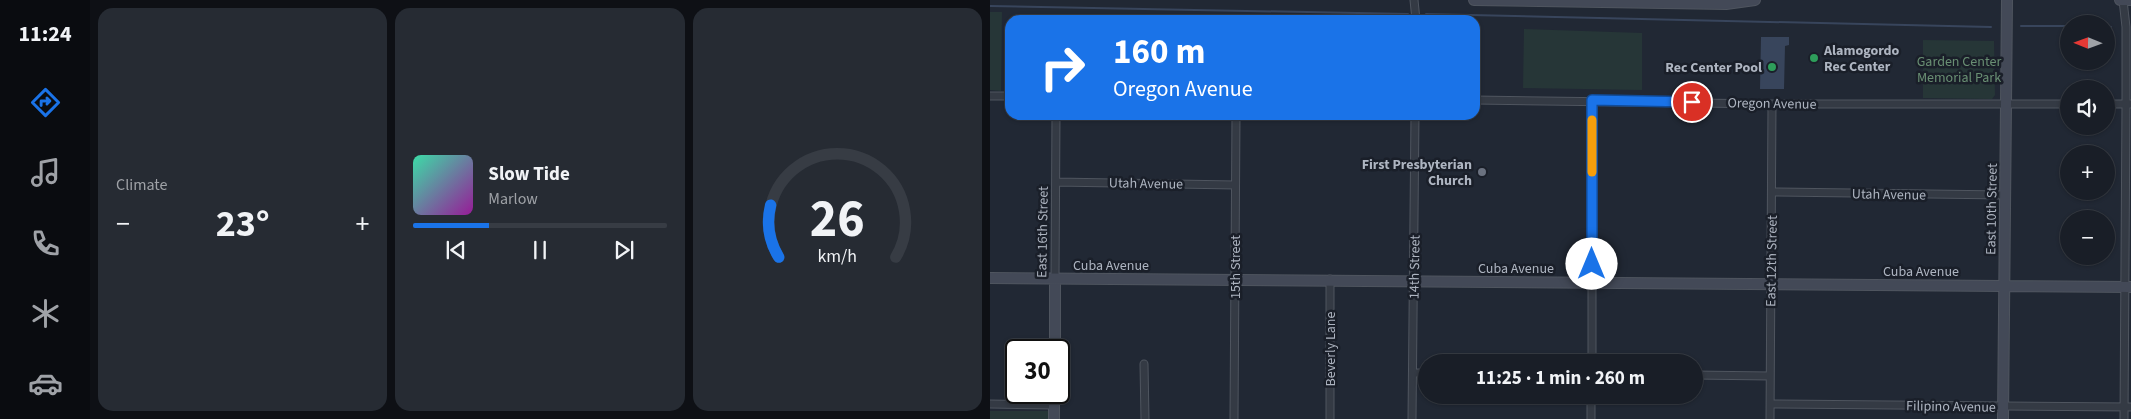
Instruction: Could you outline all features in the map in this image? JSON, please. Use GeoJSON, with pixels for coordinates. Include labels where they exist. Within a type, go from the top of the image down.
{"type":"FeatureCollection","features":[{"type":"Feature","properties":{"kind":"street"},"geometry":{"type":"LineString","coordinates":[[1414,0],[1416,15]]}},
{"type":"Feature","properties":{"kind":"street"},"geometry":{"type":"LineString","coordinates":[[1474,0],[1726,4],[1755,0]]}},
{"type":"Feature","properties":{"kind":"street","name":"East 10th Street"},"geometry":{"type":"LineString","coordinates":[[2003,419],[2007,0]]}},
{"type":"Feature","properties":{"kind":"street"},"geometry":{"type":"LineString","coordinates":[[2124,419],[2127,407],[2129,104],[2126,27],[2122,0],[2131,0]]}},
{"type":"Feature","properties":{"kind":"street"},"geometry":{"type":"LineString","coordinates":[[990,96],[1005,96]]}},
{"type":"Feature","properties":{"kind":"street","name":"Oregon Avenue"},"geometry":{"type":"LineString","coordinates":[[1480,100],[1592,100],[1772,104],[2060,104]]}},
{"type":"Feature","properties":{"kind":"street"},"geometry":{"type":"LineString","coordinates":[[1592,100],[1592,354]]}},
{"type":"Feature","properties":{"kind":"street","name":"East 12th Street"},"geometry":{"type":"LineString","coordinates":[[1770,419],[1772,104]]}},
{"type":"Feature","properties":{"kind":"street"},"geometry":{"type":"LineString","coordinates":[[2115,104],[2129,104]]}},
{"type":"Feature","properties":{"kind":"street","name":"East 16th Street"},"geometry":{"type":"LineString","coordinates":[[1055,339],[1056,120]]}},
{"type":"Feature","properties":{"kind":"street","name":"15th Street"},"geometry":{"type":"LineString","coordinates":[[1234,419],[1236,120]]}},
{"type":"Feature","properties":{"kind":"street","name":"14th Street"},"geometry":{"type":"LineString","coordinates":[[1412,419],[1415,120]]}},
{"type":"Feature","properties":{"kind":"street","name":"Utah Avenue"},"geometry":{"type":"LineString","coordinates":[[1056,182],[1235,185]]}},
{"type":"Feature","properties":{"kind":"street","name":"Utah Avenue"},"geometry":{"type":"LineString","coordinates":[[1772,192],[2005,196]]}},
{"type":"Feature","properties":{"kind":"street","name":"Cuba Avenue"},"geometry":{"type":"LineString","coordinates":[[990,278],[1330,279],[2128,287]]}},
{"type":"Feature","properties":{"kind":"street","name":"Beverly Lane"},"geometry":{"type":"LineString","coordinates":[[1330,279],[1330,419]]}},
{"type":"Feature","properties":{"kind":"street"},"geometry":{"type":"LineString","coordinates":[[1144,364],[1145,419]]}},
{"type":"Feature","properties":{"kind":"street"},"geometry":{"type":"LineString","coordinates":[[1413,373],[1418,373]]}},
{"type":"Feature","properties":{"kind":"street"},"geometry":{"type":"LineString","coordinates":[[1703,375],[1770,376]]}},
{"type":"Feature","properties":{"kind":"street"},"geometry":{"type":"LineString","coordinates":[[990,404],[1054,405],[1054,419]]}},
{"type":"Feature","properties":{"kind":"street"},"geometry":{"type":"LineString","coordinates":[[1591,419],[1592,404]]}},
{"type":"Feature","properties":{"kind":"street","name":"Filipino Avenue"},"geometry":{"type":"LineString","coordinates":[[1771,404],[2127,407]]}},
{"type":"Feature","properties":{"kind":"green space"},"geometry":{"type":"Polygon","coordinates":[[[990,12],[1002,12],[1001,91],[990,90],[990,12]]]}},
{"type":"Feature","properties":{"kind":"green space"},"geometry":{"type":"Polygon","coordinates":[[[1524,29],[1642,33],[1642,90],[1523,88],[1524,29]]]}},
{"type":"Feature","properties":{"kind":"green space","name":"Garden Center Memorial Park"},"geometry":{"type":"Polygon","coordinates":[[[1923,40],[1994,41],[1995,95],[1992,99],[1923,98],[1923,40]]]}},
{"type":"Feature","properties":{"kind":"green space"},"geometry":{"type":"Polygon","coordinates":[[[990,411],[1048,411],[1048,419],[990,419],[990,411]]]}},
{"type":"Feature","properties":{"kind":"water","name":"Rec Center Pool"},"geometry":{"type":"Polygon","coordinates":[[[1761,37],[1789,37],[1789,45],[1785,46],[1784,89],[1760,89],[1761,37]]]}},
{"type":"Feature","properties":{"kind":"waterway"},"geometry":{"type":"LineString","coordinates":[[990,6],[1408,14]]}},
{"type":"Feature","properties":{"kind":"waterway"},"geometry":{"type":"LineString","coordinates":[[1426,14],[1469,15]]}},
{"type":"Feature","properties":{"kind":"waterway"},"geometry":{"type":"LineString","coordinates":[[1480,15],[1991,27]]}},
{"type":"Feature","properties":{"kind":"waterway"},"geometry":{"type":"LineString","coordinates":[[2021,26],[2060,26]]}},
{"type":"Feature","properties":{"kind":"slow traffic"},"geometry":{"type":"LineString","coordinates":[[1592,120],[1592,172]]}},
{"type":"Feature","properties":{"kind":"place","name":"Alamogordo Rec Center"},"geometry":{"type":"Point","coordinates":[1814,58]}},
{"type":"Feature","properties":{"kind":"place","name":"Rec Center Pool"},"geometry":{"type":"Point","coordinates":[1772,67]}},
{"type":"Feature","properties":{"kind":"place","name":"First Presbyterian Church"},"geometry":{"type":"Point","coordinates":[1482,172]}},
{"type":"Feature","properties":{"kind":"route"},"geometry":{"type":"LineString","coordinates":[[1592,264],[1592,100],[1692,102]]}}]}
